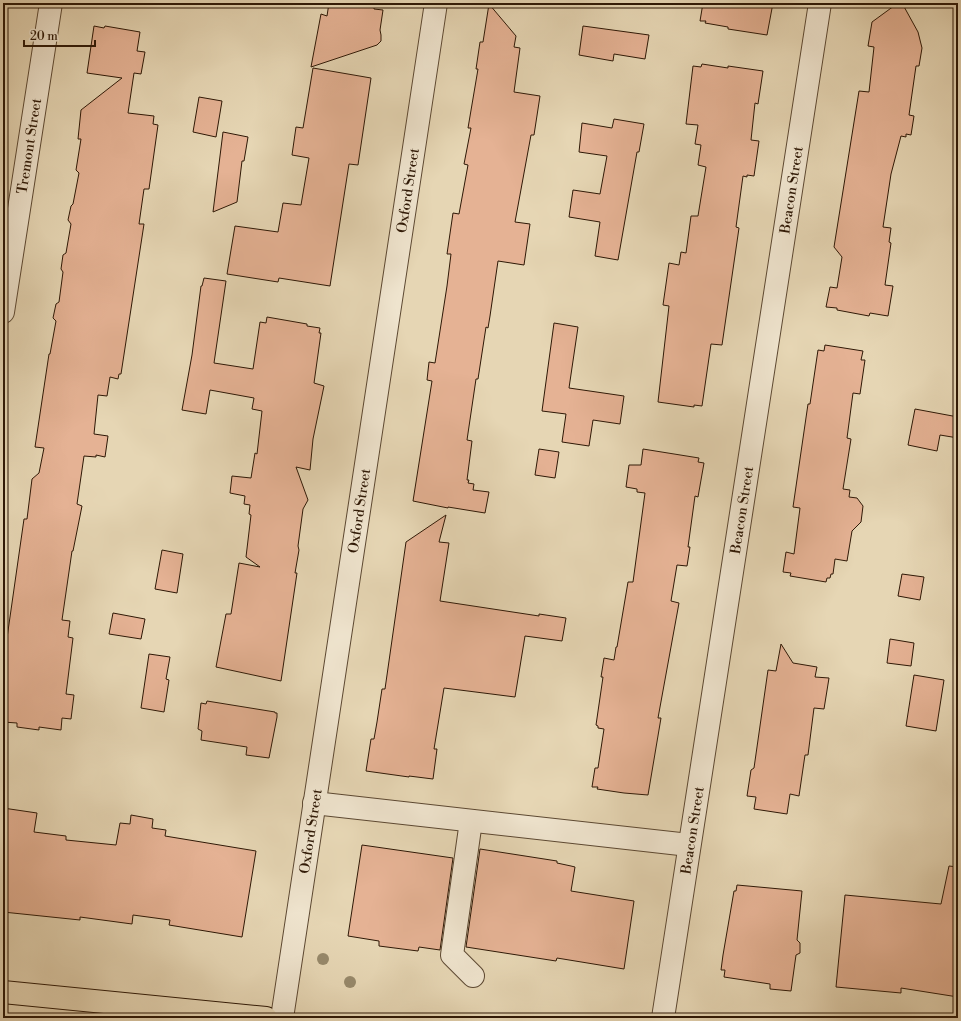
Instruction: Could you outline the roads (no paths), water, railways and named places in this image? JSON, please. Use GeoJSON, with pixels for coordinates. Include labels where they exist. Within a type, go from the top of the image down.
{"type":"FeatureCollection","features":[{"type":"Feature","properties":{"kind":"main road"},"geometry":{"type":"LineString","coordinates":[[3,992],[266,1018]]}},
{"type":"Feature","properties":{"kind":"street","name":"Tremont Street"},"geometry":{"type":"LineString","coordinates":[[3,312],[51,3]]}},
{"type":"Feature","properties":{"kind":"street","name":"Oxford Street"},"geometry":{"type":"LineString","coordinates":[[282,1018],[436,3]]}},
{"type":"Feature","properties":{"kind":"street","name":"Beacon Street"},"geometry":{"type":"LineString","coordinates":[[662,1018],[820,3]]}},
{"type":"Feature","properties":{"kind":"street"},"geometry":{"type":"LineString","coordinates":[[314,803],[689,845]]}},
{"type":"Feature","properties":{"kind":"street"},"geometry":{"type":"LineString","coordinates":[[471,821],[452,955],[472,976]]}}]}
